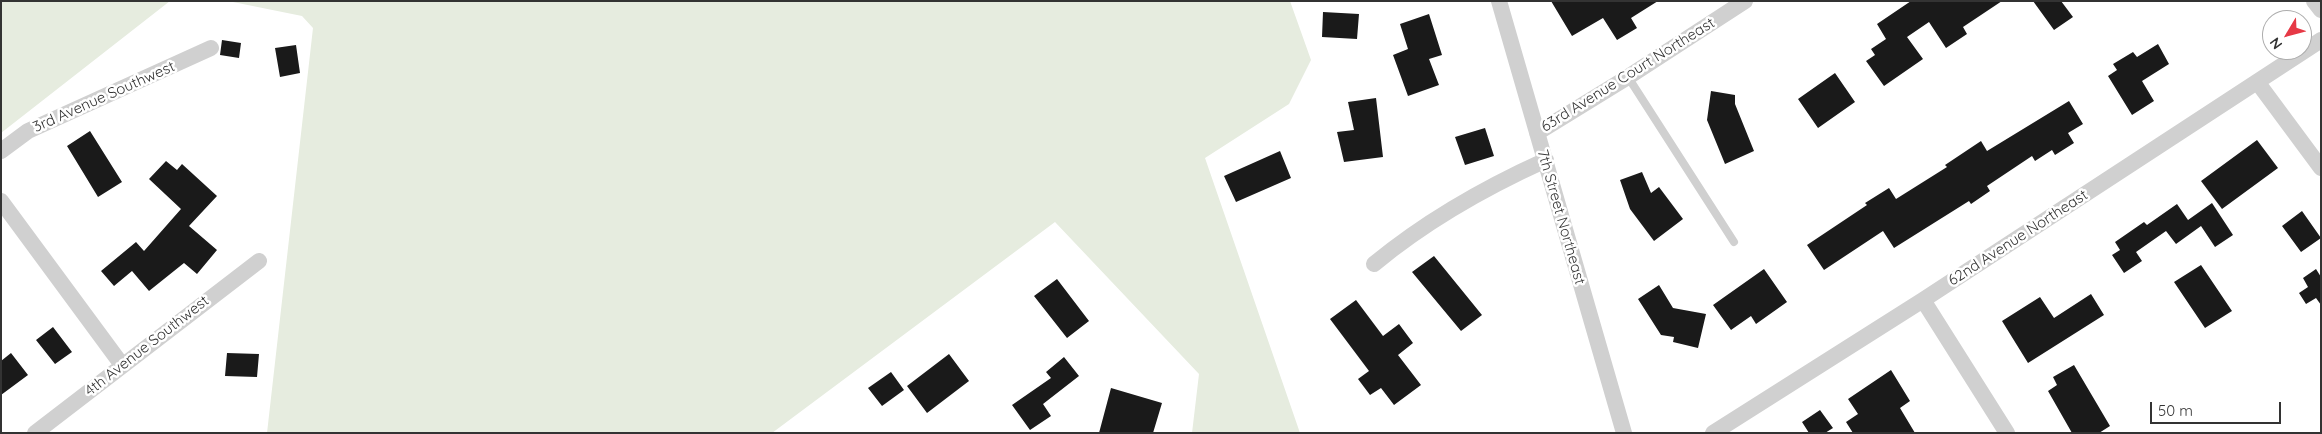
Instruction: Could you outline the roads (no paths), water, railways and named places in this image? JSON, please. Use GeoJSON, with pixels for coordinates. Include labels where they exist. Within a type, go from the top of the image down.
{"type":"FeatureCollection","features":[{"type":"Feature","properties":{"kind":"street","name":"7th Street Northeast"},"geometry":{"type":"LineString","coordinates":[[1498,1],[1546,160],[1624,433]]}},
{"type":"Feature","properties":{"kind":"street","name":"63rd Avenue Court Northeast"},"geometry":{"type":"LineString","coordinates":[[1537,133],[1745,1]]}},
{"type":"Feature","properties":{"kind":"street"},"geometry":{"type":"LineString","coordinates":[[2314,1],[2321,10]]}},
{"type":"Feature","properties":{"kind":"street","name":"62nd Avenue Northeast"},"geometry":{"type":"LineString","coordinates":[[1713,433],[2258,83],[2321,40]]}},
{"type":"Feature","properties":{"kind":"street","name":"3rd Avenue Southwest"},"geometry":{"type":"LineString","coordinates":[[1,151],[28,131],[211,48]]}},
{"type":"Feature","properties":{"kind":"street"},"geometry":{"type":"LineString","coordinates":[[2258,83],[2321,168]]}},
{"type":"Feature","properties":{"kind":"street"},"geometry":{"type":"LineString","coordinates":[[1374,264],[1408,236],[1500,181],[1546,160]]}},
{"type":"Feature","properties":{"kind":"street"},"geometry":{"type":"LineString","coordinates":[[1,201],[122,365]]}},
{"type":"Feature","properties":{"kind":"street","name":"4th Avenue Southwest"},"geometry":{"type":"LineString","coordinates":[[35,433],[259,261]]}},
{"type":"Feature","properties":{"kind":"street"},"geometry":{"type":"LineString","coordinates":[[1922,300],[2007,433]]}},
{"type":"Feature","properties":{"kind":"lane"},"geometry":{"type":"LineString","coordinates":[[1628,77],[1734,242]]}}]}
